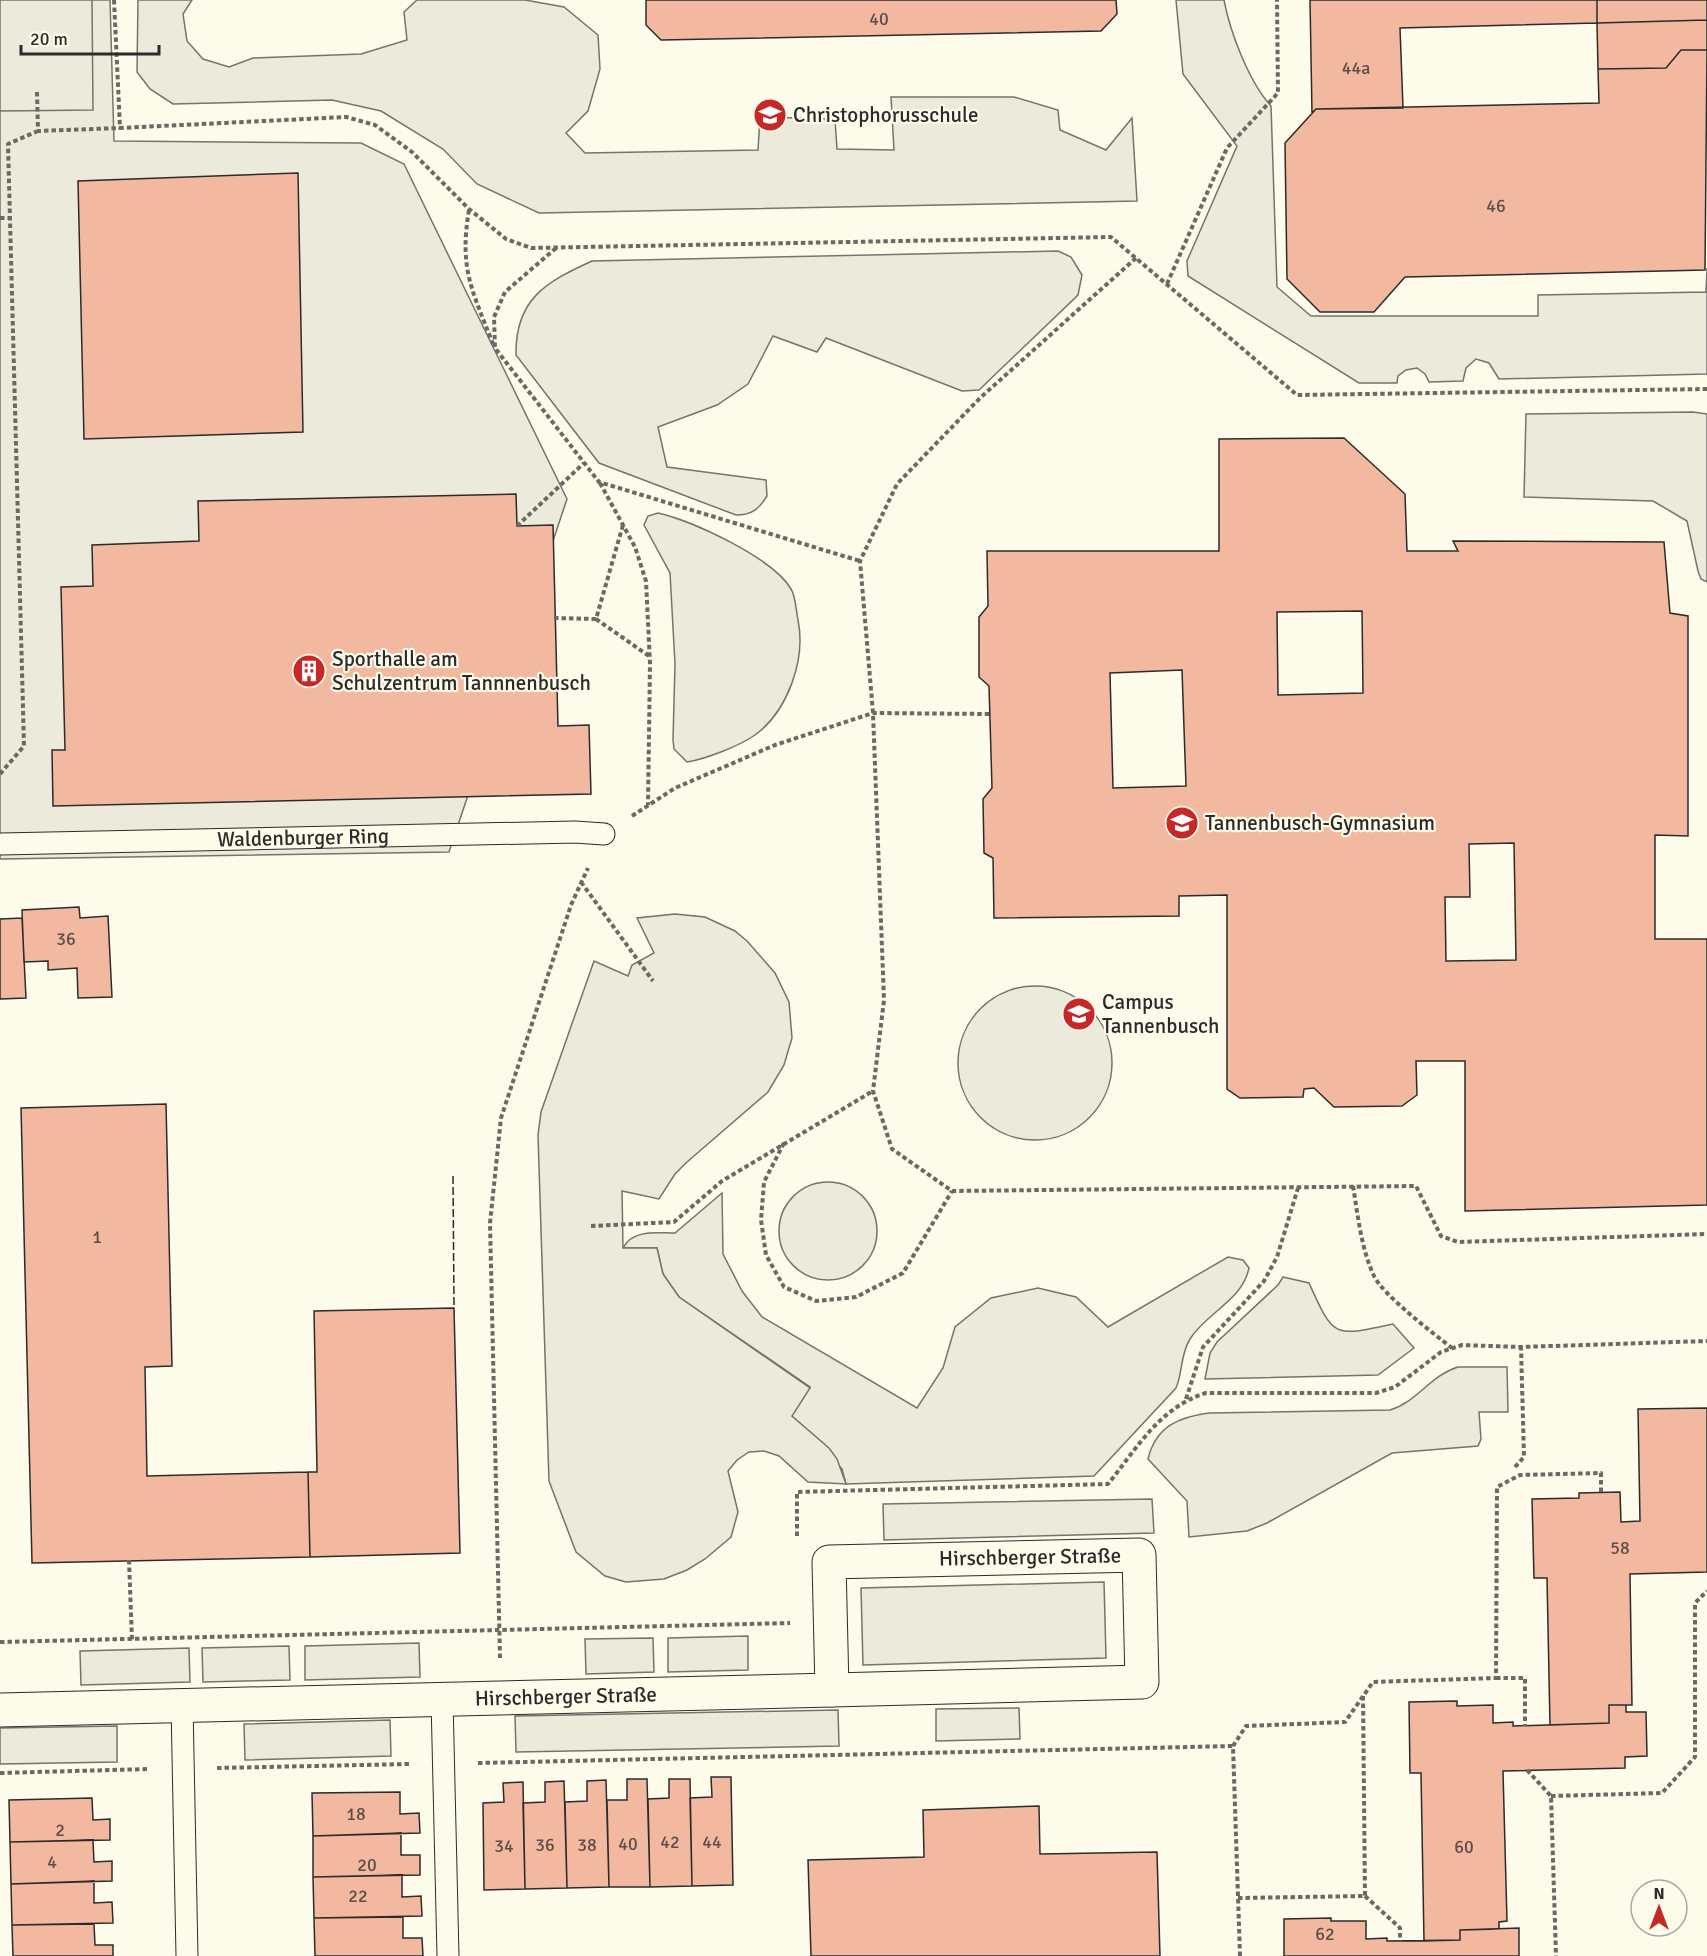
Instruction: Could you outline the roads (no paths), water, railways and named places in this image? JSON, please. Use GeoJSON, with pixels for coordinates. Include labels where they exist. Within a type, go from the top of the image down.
{"type":"FeatureCollection","features":[{"type":"Feature","properties":{"kind":"street","name":"Hirschberger Straße"},"geometry":{"type":"LineString","coordinates":[[0,1710],[182,1706],[442,1699],[832,1690],[1142,1682],[1139,1555],[828,1562],[832,1690]]}},
{"type":"Feature","properties":{"kind":"lane","name":"Waldenburger Ring"},"geometry":{"type":"LineString","coordinates":[[0,844],[575,831],[604,834]]}},
{"type":"Feature","properties":{"kind":"lane"},"geometry":{"type":"LineString","coordinates":[[442,1699],[448,1956]]}},
{"type":"Feature","properties":{"kind":"lane"},"geometry":{"type":"LineString","coordinates":[[182,1706],[188,1956]]}},
{"type":"Feature","properties":{"kind":"place","name":"Christophorusschule"},"geometry":{"type":"Point","coordinates":[770,115]}},
{"type":"Feature","properties":{"kind":"place","name":"Sporthalle am Schulzentrum Tannnenbusch"},"geometry":{"type":"Point","coordinates":[309,671]}},
{"type":"Feature","properties":{"kind":"place","name":"Tannenbusch-Gymnasium"},"geometry":{"type":"Point","coordinates":[1182,823]}},
{"type":"Feature","properties":{"kind":"place","name":"Campus Tannenbusch"},"geometry":{"type":"Point","coordinates":[1079,1014]}}]}
